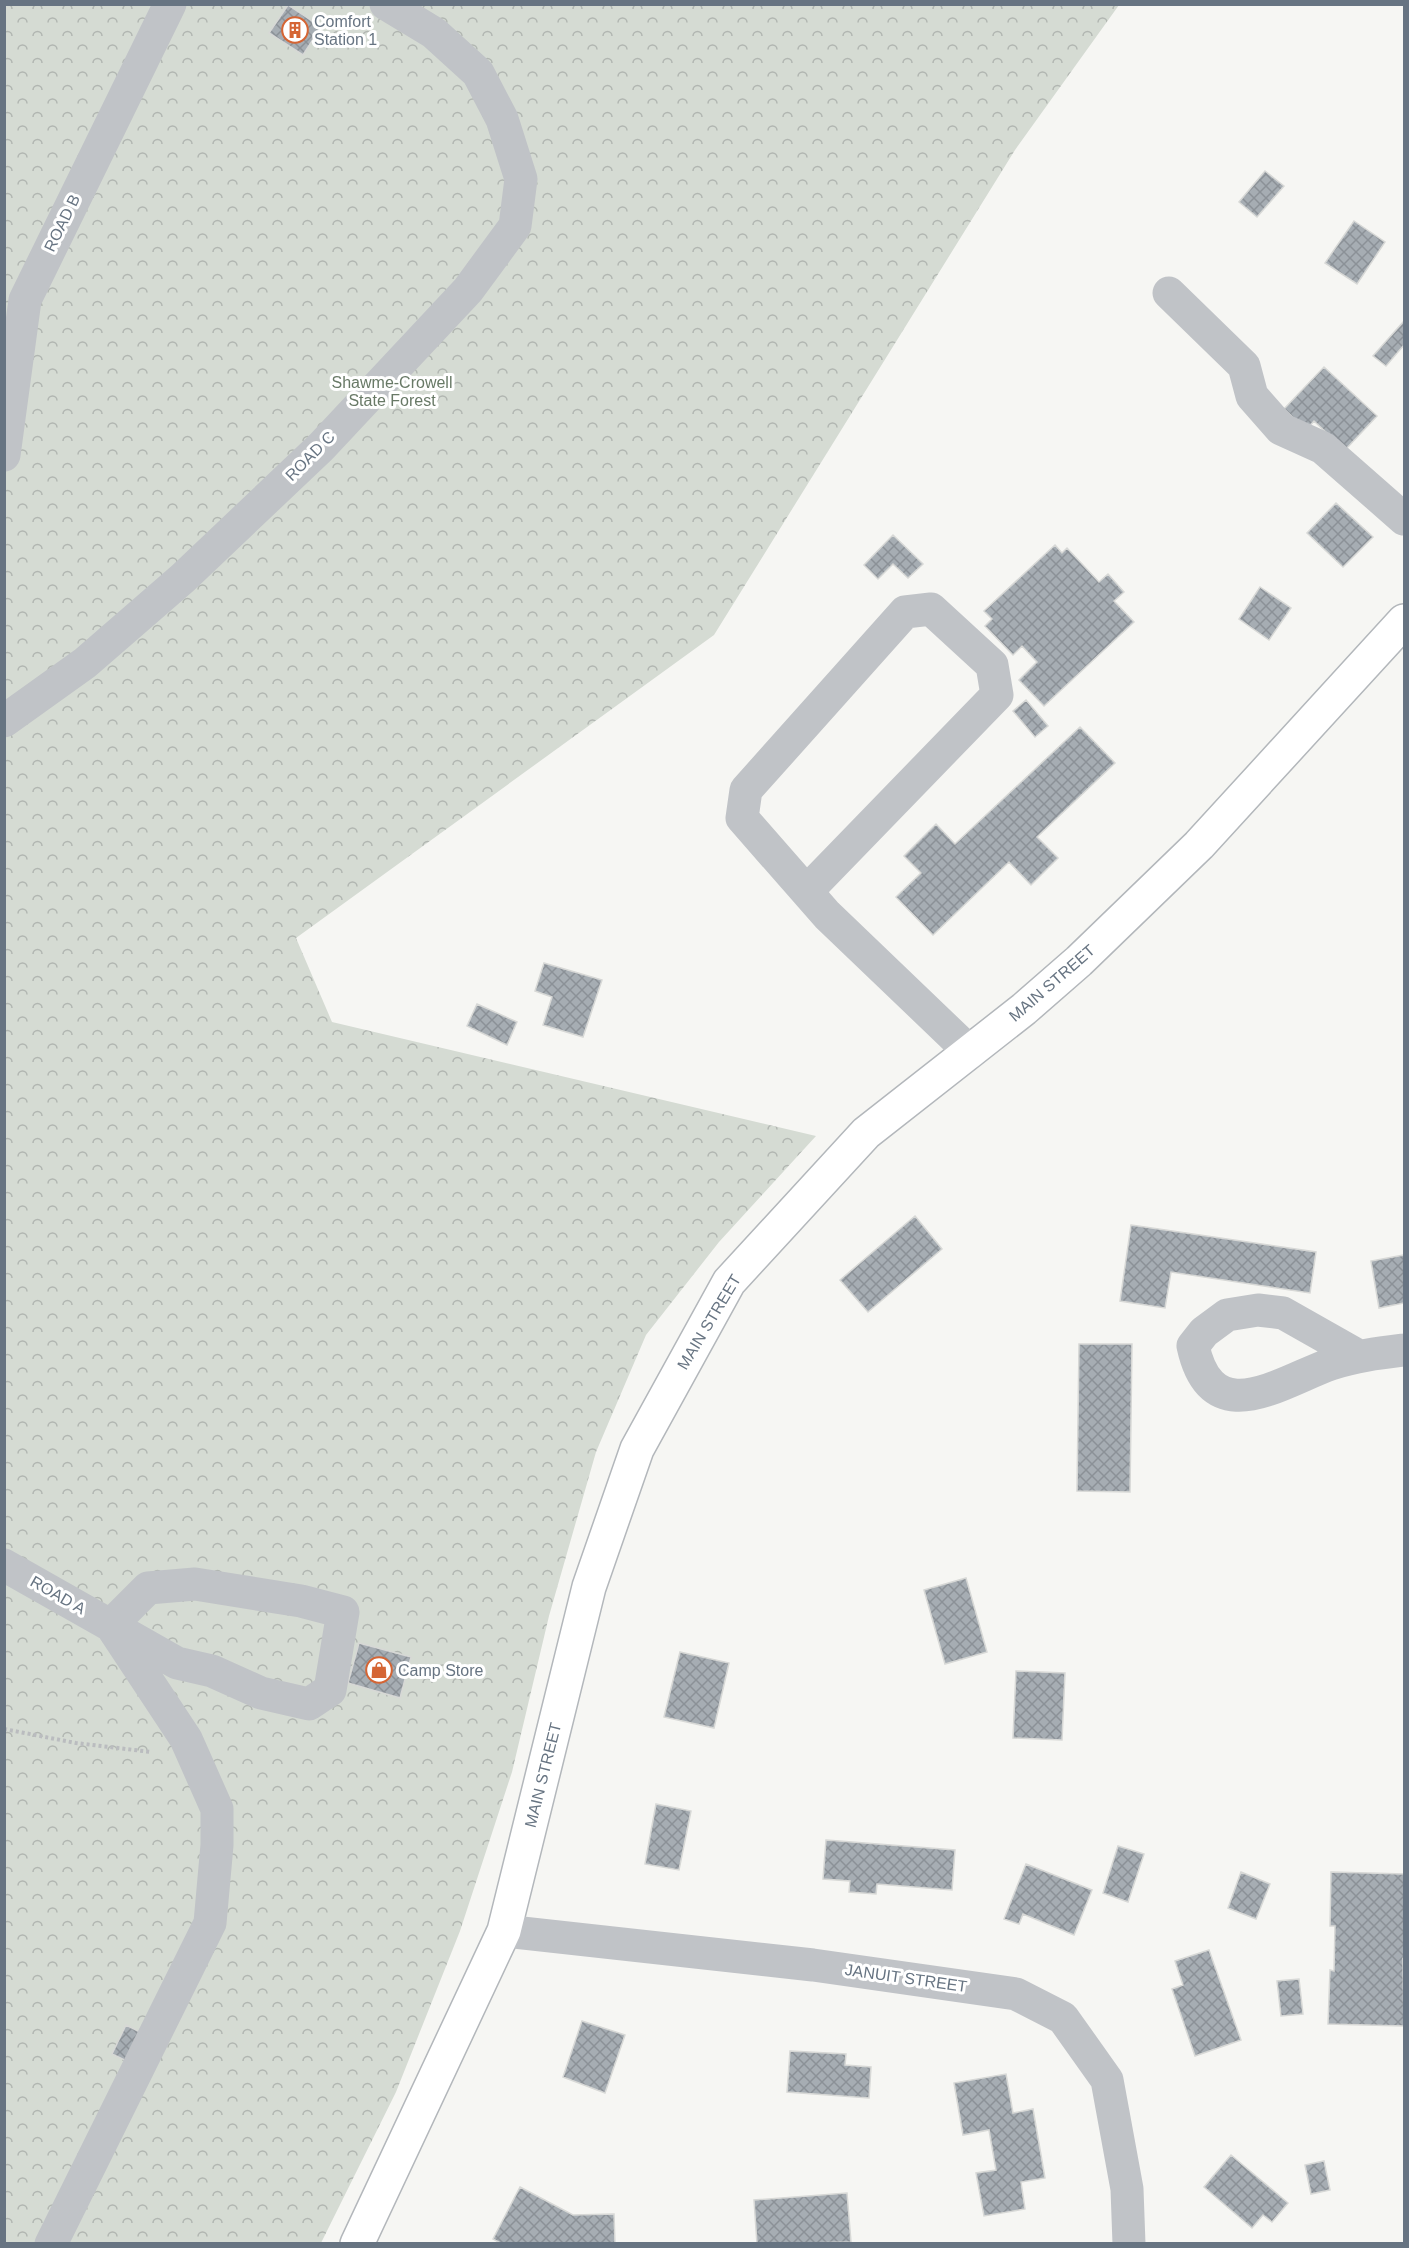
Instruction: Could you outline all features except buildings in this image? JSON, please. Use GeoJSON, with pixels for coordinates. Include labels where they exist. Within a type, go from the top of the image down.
{"type":"FeatureCollection","features":[{"type":"Feature","properties":{"kind":"main road","name":"MAIN STREET"},"geometry":{"type":"LineString","coordinates":[[362,2241],[504,1931],[589,1587],[637,1449],[729,1282],[866,1133],[1024,1009],[1079,961],[1199,845],[1404,621]]}},
{"type":"Feature","properties":{"kind":"street","name":"ROAD B"},"geometry":{"type":"LineString","coordinates":[[4,455],[25,300],[170,4]]}},
{"type":"Feature","properties":{"kind":"street","name":"ROAD C"},"geometry":{"type":"LineString","coordinates":[[4,721],[84,663],[183,578],[321,447],[468,290],[515,226],[521,179],[502,119],[478,73],[434,33],[387,4]]}},
{"type":"Feature","properties":{"kind":"street"},"geometry":{"type":"LineString","coordinates":[[1169,293],[1244,366],[1252,396],[1281,429],[1323,448],[1404,519]]}},
{"type":"Feature","properties":{"kind":"street"},"geometry":{"type":"LineString","coordinates":[[807,891],[997,695],[992,665],[931,609],[905,612],[746,790],[742,818],[827,915],[969,1052]]}},
{"type":"Feature","properties":{"kind":"street"},"geometry":{"type":"LineString","coordinates":[[1359,1356],[1404,1350]]}},
{"type":"Feature","properties":{"kind":"street","name":"ROAD A"},"geometry":{"type":"LineString","coordinates":[[4,1564],[177,1663],[212,1671],[261,1693],[309,1704],[330,1690],[343,1612],[301,1601],[195,1584],[148,1588],[111,1624]]}},
{"type":"Feature","properties":{"kind":"street"},"geometry":{"type":"LineString","coordinates":[[51,2244],[210,1923],[217,1845],[217,1809],[186,1739],[111,1624]]}},
{"type":"Feature","properties":{"kind":"street","name":"JANUIT STREET"},"geometry":{"type":"LineString","coordinates":[[504,1931],[813,1965],[1016,1994],[1063,2018],[1107,2080],[1127,2189],[1129,2244]]}},
{"type":"Feature","properties":{"kind":"path"},"geometry":{"type":"LineString","coordinates":[[4,1729],[76,1743],[194,1758]]}},
{"type":"Feature","properties":{"kind":"green space","name":"Shawme-Crowell State Forest"},"geometry":{"type":"Polygon","coordinates":[[[5,5],[1119,5],[1015,150],[714,635],[296,938],[332,1022],[816,1136],[719,1242],[646,1335],[596,1452],[549,1616],[512,1772],[460,1931],[396,2092],[321,2243],[5,2244],[5,5]]]}},
{"type":"Feature","properties":{"kind":"place","name":"Comfort Station 1"},"geometry":{"type":"Point","coordinates":[295,30]}},
{"type":"Feature","properties":{"kind":"place","name":"Camp Store"},"geometry":{"type":"Point","coordinates":[379,1670]}}]}
